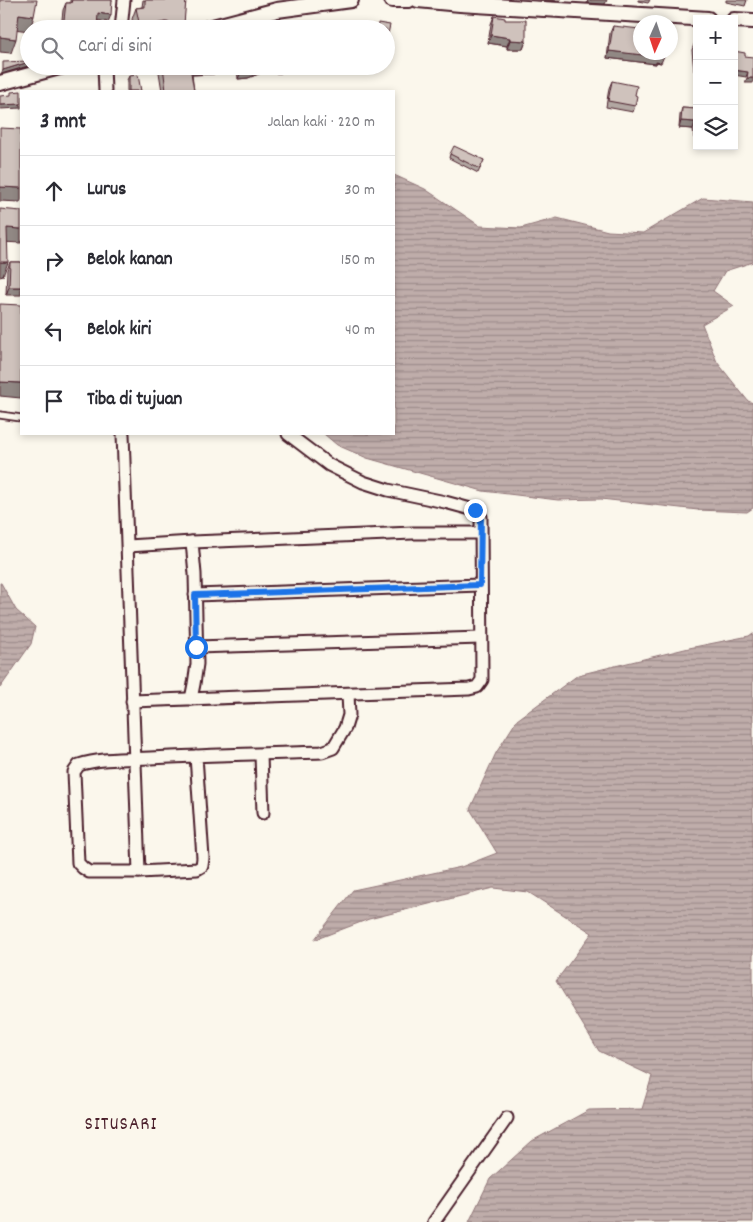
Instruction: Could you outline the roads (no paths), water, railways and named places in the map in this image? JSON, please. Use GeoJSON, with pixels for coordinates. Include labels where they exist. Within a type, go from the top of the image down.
{"type":"FeatureCollection","features":[{"type":"Feature","properties":{"kind":"street"},"geometry":{"type":"LineString","coordinates":[[122,20],[124,0]]}},
{"type":"Feature","properties":{"kind":"street"},"geometry":{"type":"LineString","coordinates":[[239,20],[277,10],[351,0]]}},
{"type":"Feature","properties":{"kind":"street"},"geometry":{"type":"LineString","coordinates":[[392,0],[408,0]]}},
{"type":"Feature","properties":{"kind":"street"},"geometry":{"type":"LineString","coordinates":[[418,0],[470,5],[693,18]]}},
{"type":"Feature","properties":{"kind":"street"},"geometry":{"type":"LineString","coordinates":[[738,20],[753,21]]}},
{"type":"Feature","properties":{"kind":"street"},"geometry":{"type":"LineString","coordinates":[[0,83],[30,75]]}},
{"type":"Feature","properties":{"kind":"street"},"geometry":{"type":"LineString","coordinates":[[104,75],[105,90]]}},
{"type":"Feature","properties":{"kind":"street"},"geometry":{"type":"LineString","coordinates":[[123,435],[139,872]]}},
{"type":"Feature","properties":{"kind":"street"},"geometry":{"type":"LineString","coordinates":[[132,701],[469,689],[477,687],[482,680],[481,516],[478,511],[388,490],[363,482],[330,464],[289,435]]}},
{"type":"Feature","properties":{"kind":"street"},"geometry":{"type":"LineString","coordinates":[[128,546],[413,533],[480,533]]}},
{"type":"Feature","properties":{"kind":"street"},"geometry":{"type":"LineString","coordinates":[[191,700],[197,664],[195,574],[192,542]]}},
{"type":"Feature","properties":{"kind":"street"},"geometry":{"type":"LineString","coordinates":[[195,595],[480,585]]}},
{"type":"Feature","properties":{"kind":"street"},"geometry":{"type":"LineString","coordinates":[[196,647],[481,638]]}},
{"type":"Feature","properties":{"kind":"street"},"geometry":{"type":"LineString","coordinates":[[196,756],[204,858],[202,866],[197,869],[89,872],[78,863],[74,772],[78,765],[93,761],[196,756],[322,752],[333,748],[345,728],[348,715],[348,694]]}},
{"type":"Feature","properties":{"kind":"street"},"geometry":{"type":"LineString","coordinates":[[260,754],[263,813]]}},
{"type":"Feature","properties":{"kind":"street"},"geometry":{"type":"LineString","coordinates":[[434,1222],[507,1118]]}},
{"type":"Feature","properties":{"kind":"lane"},"geometry":{"type":"LineString","coordinates":[[0,415],[20,418]]}},
{"type":"Feature","properties":{"kind":"district","name":"SITUSARI"},"geometry":{"type":"Point","coordinates":[121,1125]}}]}
